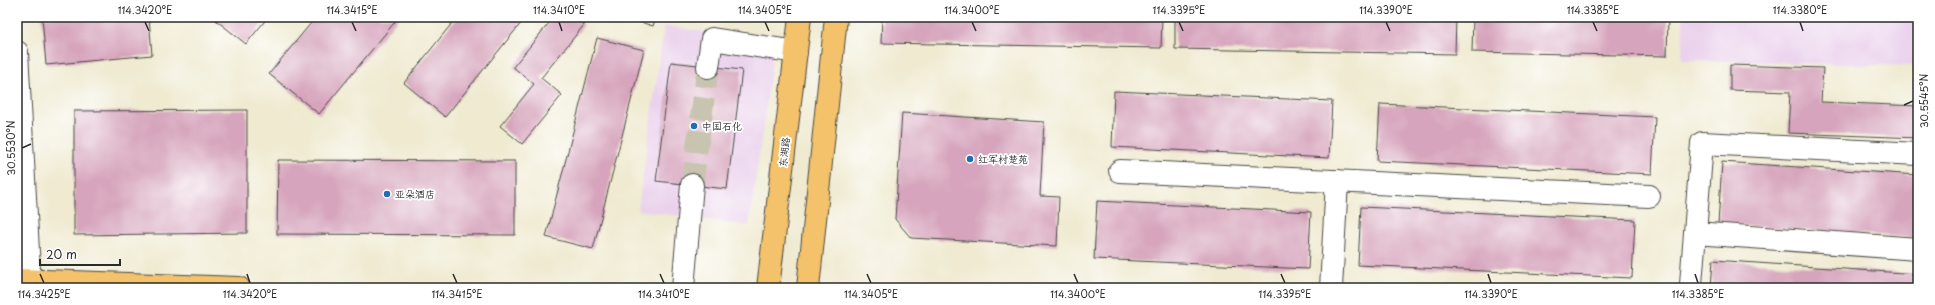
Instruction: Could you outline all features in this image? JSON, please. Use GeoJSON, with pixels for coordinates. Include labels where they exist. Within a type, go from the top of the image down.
{"type":"FeatureCollection","features":[{"type":"Feature","properties":{"kind":"main road","name":"东湖路"},"geometry":{"type":"LineString","coordinates":[[768,288],[800,17]]}},
{"type":"Feature","properties":{"kind":"main road"},"geometry":{"type":"LineString","coordinates":[[808,288],[836,17]]}},
{"type":"Feature","properties":{"kind":"main road"},"geometry":{"type":"LineString","coordinates":[[26,283],[239,288]]}},
{"type":"Feature","properties":{"kind":"street"},"geometry":{"type":"LineString","coordinates":[[708,67],[712,39],[796,52]]}},
{"type":"Feature","properties":{"kind":"street"},"geometry":{"type":"LineString","coordinates":[[17,52],[26,283]]}},
{"type":"Feature","properties":{"kind":"street"},"geometry":{"type":"LineString","coordinates":[[1691,284],[1702,143],[1918,154]]}},
{"type":"Feature","properties":{"kind":"street"},"geometry":{"type":"LineString","coordinates":[[1120,171],[1650,196]]}},
{"type":"Feature","properties":{"kind":"street"},"geometry":{"type":"LineString","coordinates":[[1331,288],[1337,181]]}},
{"type":"Feature","properties":{"kind":"street"},"geometry":{"type":"LineString","coordinates":[[683,288],[692,185]]}},
{"type":"Feature","properties":{"kind":"street"},"geometry":{"type":"LineString","coordinates":[[1695,233],[1918,249]]}},
{"type":"Feature","properties":{"kind":"shaded area"},"geometry":{"type":"Polygon","coordinates":[[[1683,17],[1918,17],[1918,66],[1682,60],[1683,17]]]}},
{"type":"Feature","properties":{"kind":"shaded area"},"geometry":{"type":"Polygon","coordinates":[[[664,26],[775,41],[749,226],[638,210],[664,26]]]}},
{"type":"Feature","properties":{"kind":"building"},"geometry":{"type":"Polygon","coordinates":[[[42,17],[149,17],[152,55],[46,65],[42,17]]]}},
{"type":"Feature","properties":{"kind":"building"},"geometry":{"type":"Polygon","coordinates":[[[212,17],[268,17],[246,44],[212,17]]]}},
{"type":"Feature","properties":{"kind":"building"},"geometry":{"type":"Polygon","coordinates":[[[316,17],[399,17],[319,114],[269,74],[316,17]]]}},
{"type":"Feature","properties":{"kind":"building"},"geometry":{"type":"Polygon","coordinates":[[[457,17],[526,17],[445,117],[404,83],[457,17]]]}},
{"type":"Feature","properties":{"kind":"building"},"geometry":{"type":"Polygon","coordinates":[[[554,17],[574,17],[584,25],[541,78],[562,95],[522,144],[500,126],[534,84],[513,67],[554,17]]]}},
{"type":"Feature","properties":{"kind":"building"},"geometry":{"type":"Polygon","coordinates":[[[624,17],[656,17],[653,26],[624,17]]]}},
{"type":"Feature","properties":{"kind":"building"},"geometry":{"type":"Polygon","coordinates":[[[882,17],[1162,17],[1161,48],[881,43],[882,17]]]}},
{"type":"Feature","properties":{"kind":"building"},"geometry":{"type":"Polygon","coordinates":[[[1175,17],[1456,17],[1455,54],[1175,49],[1175,17]]]}},
{"type":"Feature","properties":{"kind":"building"},"geometry":{"type":"Polygon","coordinates":[[[1473,17],[1668,17],[1667,56],[1472,52],[1473,17]]]}},
{"type":"Feature","properties":{"kind":"building"},"geometry":{"type":"Polygon","coordinates":[[[597,38],[644,50],[593,249],[546,237],[597,38]]]}},
{"type":"Feature","properties":{"kind":"building"},"geometry":{"type":"Polygon","coordinates":[[[671,62],[742,70],[727,189],[656,181],[671,62]]]}},
{"type":"Feature","properties":{"kind":"building"},"geometry":{"type":"Polygon","coordinates":[[[1730,65],[1823,68],[1821,102],[1918,106],[1918,138],[1788,133],[1790,92],[1730,90],[1730,65]]]}},
{"type":"Feature","properties":{"kind":"building"},"geometry":{"type":"Polygon","coordinates":[[[1114,91],[1332,101],[1329,158],[1112,147],[1114,91]]]}},
{"type":"Feature","properties":{"kind":"building"},"geometry":{"type":"Polygon","coordinates":[[[1380,104],[1655,117],[1652,174],[1377,161],[1380,104]]]}},
{"type":"Feature","properties":{"kind":"building"},"geometry":{"type":"Polygon","coordinates":[[[247,110],[247,233],[74,235],[74,111],[247,110]]]}},
{"type":"Feature","properties":{"kind":"building","name":"红军村楚苑"},"geometry":{"type":"Polygon","coordinates":[[[902,113],[1044,122],[1040,196],[1059,197],[1057,246],[911,238],[895,219],[902,113]]]}},
{"type":"Feature","properties":{"kind":"building"},"geometry":{"type":"Polygon","coordinates":[[[278,160],[515,161],[515,235],[277,234],[278,160]]]}},
{"type":"Feature","properties":{"kind":"building"},"geometry":{"type":"Polygon","coordinates":[[[1722,162],[1918,175],[1918,238],[1718,224],[1722,162]]]}},
{"type":"Feature","properties":{"kind":"building"},"geometry":{"type":"Polygon","coordinates":[[[1097,201],[1311,212],[1308,269],[1094,259],[1097,201]]]}},
{"type":"Feature","properties":{"kind":"building"},"geometry":{"type":"Polygon","coordinates":[[[1361,207],[1635,220],[1632,278],[1358,265],[1361,207]]]}},
{"type":"Feature","properties":{"kind":"building"},"geometry":{"type":"Polygon","coordinates":[[[1713,260],[1918,274],[1918,288],[1711,288],[1713,260]]]}},
{"type":"Feature","properties":{"kind":"tunnel"},"geometry":{"type":"LineString","coordinates":[[692,185],[708,67]]}},
{"type":"Feature","properties":{"kind":"place","name":"中国石化"},"geometry":{"type":"Point","coordinates":[694,126]}},
{"type":"Feature","properties":{"kind":"place","name":"红军村楚苑"},"geometry":{"type":"Point","coordinates":[970,159]}},
{"type":"Feature","properties":{"kind":"place","name":"亚朵酒店"},"geometry":{"type":"Point","coordinates":[387,194]}}]}
